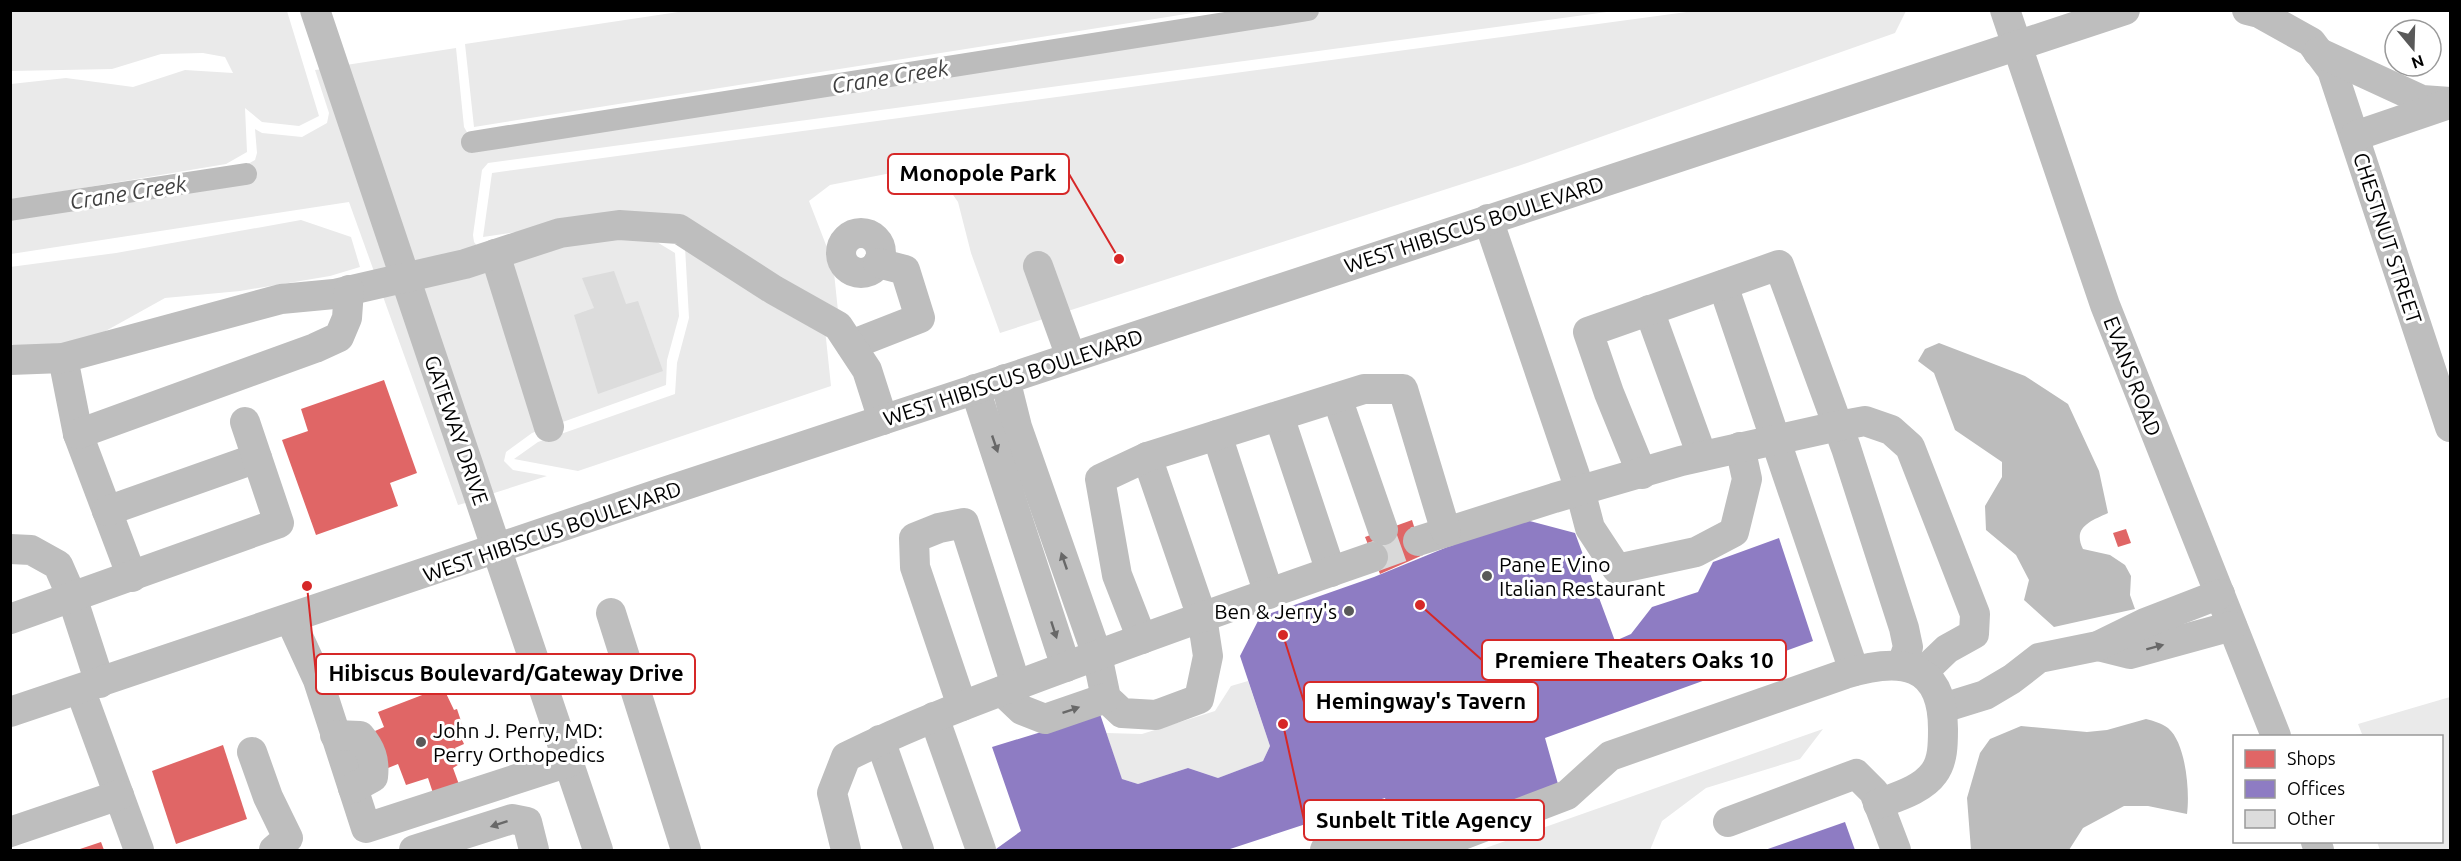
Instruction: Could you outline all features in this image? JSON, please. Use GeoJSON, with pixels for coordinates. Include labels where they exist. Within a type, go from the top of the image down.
{"type":"FeatureCollection","features":[{"type":"Feature","properties":{"kind":"street","name":"GATEWAY DRIVE"},"geometry":{"type":"LineString","coordinates":[[315,10],[598,850]]}},
{"type":"Feature","properties":{"kind":"street","name":"EVANS ROAD"},"geometry":{"type":"LineString","coordinates":[[2005,10],[2105,305],[2276,735]]}},
{"type":"Feature","properties":{"kind":"street","name":"WEST HIBISCUS BOULEVARD"},"geometry":{"type":"LineString","coordinates":[[10,712],[1071,357],[2017,48],[2125,10]]}},
{"type":"Feature","properties":{"kind":"street"},"geometry":{"type":"LineString","coordinates":[[2247,10],[2259,13],[2311,42],[2318,52],[2422,100],[2451,102]]}},
{"type":"Feature","properties":{"kind":"street","name":"CHESTNUT STREET"},"geometry":{"type":"LineString","coordinates":[[2318,52],[2332,70],[2450,424]]}},
{"type":"Feature","properties":{"kind":"street"},"geometry":{"type":"LineString","coordinates":[[2355,136],[2451,102]]}},
{"type":"Feature","properties":{"kind":"street"},"geometry":{"type":"LineString","coordinates":[[1488,219],[1580,490],[1590,528],[1617,569],[1696,552],[1734,532],[1747,478],[1740,447]]}},
{"type":"Feature","properties":{"kind":"street"},"geometry":{"type":"LineString","coordinates":[[10,360],[63,358],[281,299],[334,294],[404,276],[465,264],[560,233],[619,225],[679,229],[774,290],[838,326],[867,370],[883,420]]}},
{"type":"Feature","properties":{"kind":"street"},"geometry":{"type":"LineString","coordinates":[[495,254],[549,428]]}},
{"type":"Feature","properties":{"kind":"street"},"geometry":{"type":"LineString","coordinates":[[851,345],[920,318],[905,270],[878,263]]}},
{"type":"Feature","properties":{"kind":"street"},"geometry":{"type":"LineString","coordinates":[[1642,474],[1609,393],[1588,332],[1779,265],[1838,426],[1904,628],[1912,669]]}},
{"type":"Feature","properties":{"kind":"street"},"geometry":{"type":"LineString","coordinates":[[1038,266],[1071,357]]}},
{"type":"Feature","properties":{"kind":"street"},"geometry":{"type":"LineString","coordinates":[[1723,285],[1854,671]]}},
{"type":"Feature","properties":{"kind":"street"},"geometry":{"type":"LineString","coordinates":[[78,434],[315,348],[339,337],[346,318],[349,290]]}},
{"type":"Feature","properties":{"kind":"street"},"geometry":{"type":"LineString","coordinates":[[1649,310],[1702,456]]}},
{"type":"Feature","properties":{"kind":"street"},"geometry":{"type":"LineString","coordinates":[[63,358],[78,434],[132,577]]}},
{"type":"Feature","properties":{"kind":"street"},"geometry":{"type":"LineString","coordinates":[[1005,379],[1017,427],[1097,655],[1106,698],[1122,713],[1156,715],[1199,699],[1208,656],[1202,617],[1147,457]]}},
{"type":"Feature","properties":{"kind":"street"},"geometry":{"type":"LineString","coordinates":[[975,389],[1066,667]]}},
{"type":"Feature","properties":{"kind":"street"},"geometry":{"type":"LineString","coordinates":[[1142,639],[1117,575],[1100,479],[1147,457],[1364,389],[1403,389],[1432,536],[1580,490],[1702,456],[1774,439],[1865,421],[1891,430],[1910,447],[1976,614],[1974,634],[1912,669]]}},
{"type":"Feature","properties":{"kind":"street"},"geometry":{"type":"LineString","coordinates":[[846,850],[832,793],[846,757],[934,717],[1009,688],[1331,572],[1378,544],[1337,398]]}},
{"type":"Feature","properties":{"kind":"street"},"geometry":{"type":"LineString","coordinates":[[1279,416],[1331,572]]}},
{"type":"Feature","properties":{"kind":"street"},"geometry":{"type":"LineString","coordinates":[[11,619],[279,523],[245,422]]}},
{"type":"Feature","properties":{"kind":"street"},"geometry":{"type":"LineString","coordinates":[[1217,435],[1269,594]]}},
{"type":"Feature","properties":{"kind":"street"},"geometry":{"type":"LineString","coordinates":[[107,511],[257,458]]}},
{"type":"Feature","properties":{"kind":"street"},"geometry":{"type":"LineString","coordinates":[[962,706],[915,567],[914,538],[939,528],[964,523],[1009,688],[1022,710],[1045,719],[1106,698]]}},
{"type":"Feature","properties":{"kind":"street"},"geometry":{"type":"LineString","coordinates":[[10,549],[31,550],[58,565],[72,597],[90,686],[119,795],[139,850]]}},
{"type":"Feature","properties":{"kind":"street"},"geometry":{"type":"LineString","coordinates":[[1943,708],[1985,695],[2012,680],[2039,658],[2098,646],[2145,623],[2220,594]]}},
{"type":"Feature","properties":{"kind":"street"},"geometry":{"type":"LineString","coordinates":[[611,613],[686,850]]}},
{"type":"Feature","properties":{"kind":"street"},"geometry":{"type":"LineString","coordinates":[[290,619],[318,680],[366,828],[569,762]]}},
{"type":"Feature","properties":{"kind":"street"},"geometry":{"type":"LineString","coordinates":[[2098,646],[2130,654],[2232,626]]}},
{"type":"Feature","properties":{"kind":"street"},"geometry":{"type":"LineString","coordinates":[[1417,850],[1423,850],[1567,795],[1610,756],[1854,671],[1875,666],[1912,669],[1933,683],[1943,708],[1943,743],[1940,760],[1934,774],[1914,789],[1878,804]]}},
{"type":"Feature","properties":{"kind":"street"},"geometry":{"type":"LineString","coordinates":[[934,717],[981,850]]}},
{"type":"Feature","properties":{"kind":"street"},"geometry":{"type":"LineString","coordinates":[[880,740],[920,850]]}},
{"type":"Feature","properties":{"kind":"street"},"geometry":{"type":"LineString","coordinates":[[252,752],[268,798],[288,838],[274,850]]}},
{"type":"Feature","properties":{"kind":"street"},"geometry":{"type":"LineString","coordinates":[[1728,822],[1856,774],[1874,792],[1896,850]]}},
{"type":"Feature","properties":{"kind":"street"},"geometry":{"type":"LineString","coordinates":[[10,832],[119,795]]}},
{"type":"Feature","properties":{"kind":"street"},"geometry":{"type":"LineString","coordinates":[[416,850],[512,819],[527,822],[534,850]]}},
{"type":"Feature","properties":{"kind":"street"},"geometry":{"type":"LineString","coordinates":[[1324,850],[1341,844],[1370,843],[1393,850]]}},
{"type":"Feature","properties":{"kind":"shaded area"},"geometry":{"type":"Polygon","coordinates":[[[10,11],[287,11],[319,116],[299,126],[262,122],[245,108],[247,152],[226,164],[11,200],[11,84],[66,78],[133,87],[185,70],[233,73],[225,57],[203,53],[161,54],[112,69],[11,71],[10,11]]]}},
{"type":"Feature","properties":{"kind":"shaded area"},"geometry":{"type":"Polygon","coordinates":[[[685,11],[1205,11],[474,127],[465,44],[685,11]]]}},
{"type":"Feature","properties":{"kind":"shaded area"},"geometry":{"type":"Polygon","coordinates":[[[1274,11],[1614,11],[488,163],[482,170],[473,235],[478,247],[632,227],[675,253],[679,316],[667,360],[666,385],[532,433],[506,452],[504,461],[513,470],[547,476],[491,494],[346,65],[456,48],[464,127],[468,134],[477,137],[1274,11]]]}},
{"type":"Feature","properties":{"kind":"shaded area"},"geometry":{"type":"Polygon","coordinates":[[[1694,11],[1906,11],[1895,33],[1518,166],[1000,333],[971,253],[958,202],[932,165],[830,185],[809,201],[833,263],[838,311],[825,329],[831,386],[578,471],[514,459],[538,442],[675,394],[677,363],[689,318],[685,247],[634,215],[483,237],[492,173],[1694,11]]]}},
{"type":"Feature","properties":{"kind":"shaded area"},"geometry":{"type":"Polygon","coordinates":[[[323,69],[469,502],[458,505],[349,202],[11,254],[11,211],[228,175],[255,160],[257,153],[255,129],[262,133],[302,137],[327,123],[329,113],[315,70],[323,69]]]}},
{"type":"Feature","properties":{"kind":"shaded area"},"geometry":{"type":"Polygon","coordinates":[[[301,220],[351,237],[360,267],[330,276],[240,291],[165,298],[84,343],[24,356],[11,343],[10,267],[116,253],[301,220]]]}},
{"type":"Feature","properties":{"kind":"shaded area"},"geometry":{"type":"Polygon","coordinates":[[[1939,343],[2025,376],[2068,404],[2099,471],[2108,513],[2085,526],[2080,535],[2080,541],[2083,549],[2110,555],[2125,565],[2131,576],[2130,595],[2135,609],[2054,627],[2024,600],[2029,580],[2016,555],[1986,530],[1985,506],[2002,477],[2002,462],[1955,430],[1934,373],[1918,361],[1925,349],[1939,343]]]}},
{"type":"Feature","properties":{"kind":"shaded area"},"geometry":{"type":"Polygon","coordinates":[[[1248,681],[1270,746],[1263,761],[1218,778],[1188,768],[1138,784],[1122,779],[1106,733],[1142,734],[1215,711],[1231,686],[1248,681]]]}},
{"type":"Feature","properties":{"kind":"shaded area"},"geometry":{"type":"Polygon","coordinates":[[[2450,697],[2450,850],[2380,850],[2377,843],[2443,843],[2443,735],[2354,735],[2362,734],[2358,724],[2450,697]]]}},
{"type":"Feature","properties":{"kind":"shaded area"},"geometry":{"type":"Polygon","coordinates":[[[2146,719],[2168,728],[2179,745],[2187,781],[2187,814],[2148,806],[2124,806],[2083,828],[2069,850],[1971,850],[1967,798],[1980,753],[1990,739],[2021,726],[2087,732],[2107,730],[2146,719]]]}},
{"type":"Feature","properties":{"kind":"shaded area"},"geometry":{"type":"Polygon","coordinates":[[[1823,729],[1800,759],[1706,788],[1662,821],[1650,850],[1480,850],[1823,729]]]}},
{"type":"Feature","properties":{"kind":"building: Shops"},"geometry":{"type":"Polygon","coordinates":[[[384,380],[417,473],[390,483],[398,506],[316,535],[282,440],[308,431],[301,409],[384,380]]]}},
{"type":"Feature","properties":{"kind":"building: Shops"},"geometry":{"type":"Polygon","coordinates":[[[1412,520],[1423,555],[1380,574],[1365,537],[1412,520]]]}},
{"type":"Feature","properties":{"kind":"building: Shops"},"geometry":{"type":"Polygon","coordinates":[[[2126,529],[2131,543],[2118,547],[2113,533],[2126,529]]]}},
{"type":"Feature","properties":{"kind":"building: Shops","name":"John J. Perry, MD: Perry Orthopedics"},"geometry":{"type":"Polygon","coordinates":[[[443,687],[454,710],[457,709],[465,733],[460,735],[464,744],[455,748],[461,763],[453,768],[461,790],[435,799],[428,778],[406,785],[398,764],[388,768],[375,731],[384,727],[378,712],[443,687]]]}},
{"type":"Feature","properties":{"kind":"building: Shops"},"geometry":{"type":"Polygon","coordinates":[[[223,745],[247,819],[176,844],[152,771],[223,745]]]}},
{"type":"Feature","properties":{"kind":"building: Shops"},"geometry":{"type":"Polygon","coordinates":[[[101,842],[104,850],[77,850],[101,842]]]}},
{"type":"Feature","properties":{"kind":"building: Offices"},"geometry":{"type":"Polygon","coordinates":[[[1518,518],[1575,533],[1615,641],[1631,634],[1652,607],[1698,592],[1713,562],[1779,538],[1813,641],[1545,738],[1558,784],[1401,842],[1385,798],[1227,850],[996,849],[1021,831],[992,747],[1100,714],[1122,779],[1138,784],[1188,768],[1218,778],[1263,761],[1270,746],[1240,656],[1260,617],[1374,577],[1518,518]]]}},
{"type":"Feature","properties":{"kind":"building: Offices"},"geometry":{"type":"Polygon","coordinates":[[[1845,822],[1855,850],[1765,850],[1845,822]]]}},
{"type":"Feature","properties":{"kind":"building: Other"},"geometry":{"type":"Polygon","coordinates":[[[614,271],[626,304],[638,301],[663,371],[598,394],[574,315],[594,308],[582,278],[614,271]]]}},
{"type":"Feature","properties":{"kind":"waterway","name":"Crane Creek"},"geometry":{"type":"LineString","coordinates":[[472,142],[1308,10]]}},
{"type":"Feature","properties":{"kind":"waterway","name":"Crane Creek"},"geometry":{"type":"LineString","coordinates":[[10,210],[246,174]]}},
{"type":"Feature","properties":{"kind":"tunnel"},"geometry":{"type":"LineString","coordinates":[[1373,557],[1418,541]]}},
{"type":"Feature","properties":{"kind":"place","name":"Monopole Park"},"geometry":{"type":"Point","coordinates":[1119,259]}},
{"type":"Feature","properties":{"kind":"place","name":"Pane E Vino Italian Restaurant"},"geometry":{"type":"Point","coordinates":[1487,576]}},
{"type":"Feature","properties":{"kind":"place","name":"Hibiscus Boulevard/Gateway Drive"},"geometry":{"type":"Point","coordinates":[307,586]}},
{"type":"Feature","properties":{"kind":"place","name":"Premiere Theaters Oaks 10"},"geometry":{"type":"Point","coordinates":[1420,605]}},
{"type":"Feature","properties":{"kind":"place","name":"Ben & Jerry's"},"geometry":{"type":"Point","coordinates":[1349,611]}},
{"type":"Feature","properties":{"kind":"place","name":"Hemingway's Tavern"},"geometry":{"type":"Point","coordinates":[1283,635]}},
{"type":"Feature","properties":{"kind":"place","name":"Sunbelt Title Agency"},"geometry":{"type":"Point","coordinates":[1283,724]}},
{"type":"Feature","properties":{"kind":"place","name":"John J. Perry, MD: Perry Orthopedics"},"geometry":{"type":"Point","coordinates":[421,742]}}]}
